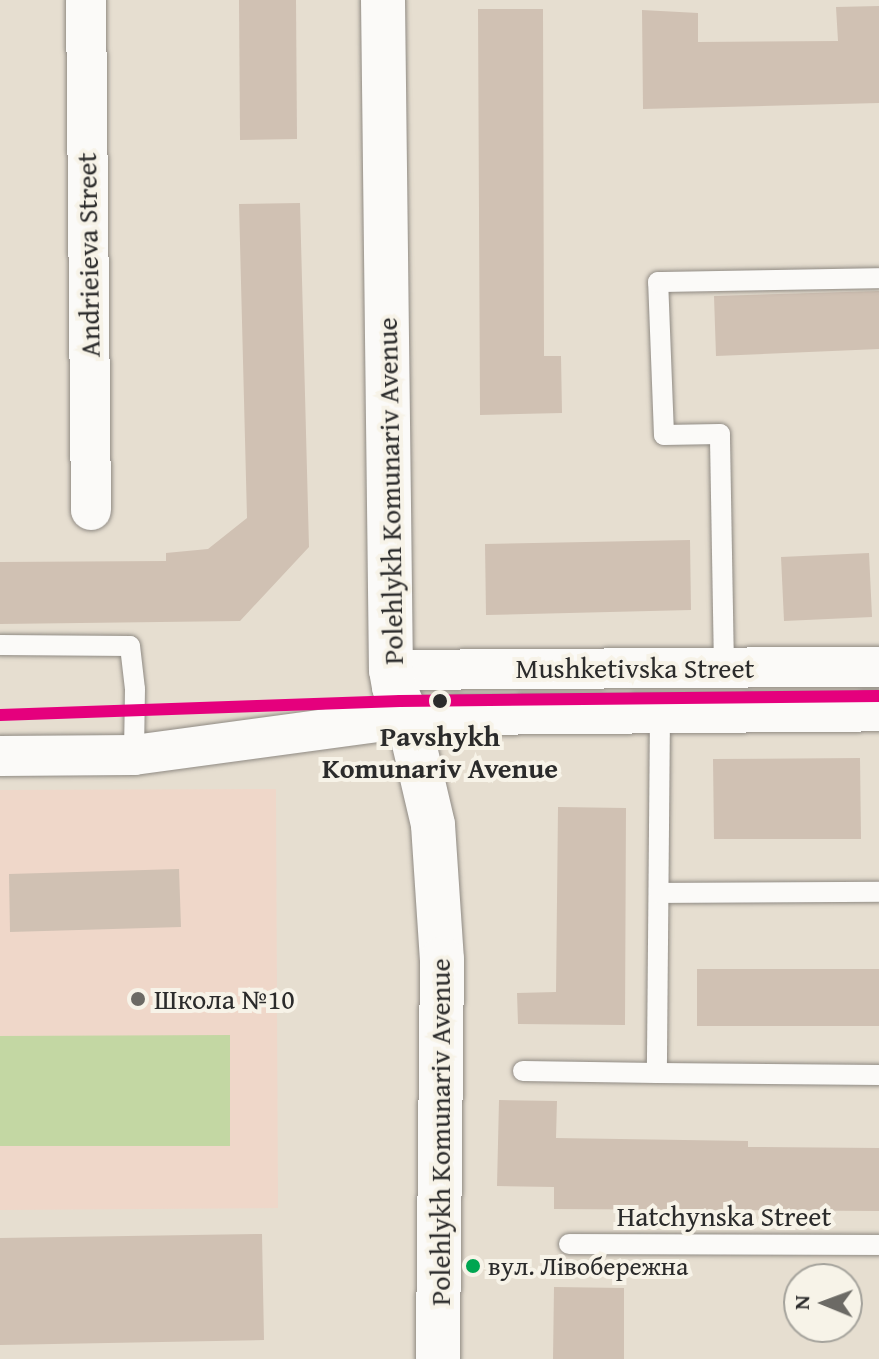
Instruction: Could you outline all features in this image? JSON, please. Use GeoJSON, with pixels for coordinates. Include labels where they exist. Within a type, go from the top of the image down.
{"type":"FeatureCollection","features":[{"type":"Feature","properties":{"kind":"main road","name":"Polehlykh Komunariv Avenue"},"geometry":{"type":"LineString","coordinates":[[383,0],[391,670],[394,687],[408,718],[433,825],[442,959],[438,1359]]}},
{"type":"Feature","properties":{"kind":"street","name":"Andrieieva Street"},"geometry":{"type":"LineString","coordinates":[[86,0],[91,510]]}},
{"type":"Feature","properties":{"kind":"street","name":"Mushketivska Street"},"geometry":{"type":"LineString","coordinates":[[391,670],[879,667]]}},
{"type":"Feature","properties":{"kind":"street","name":"Mushketivska Street"},"geometry":{"type":"LineString","coordinates":[[0,756],[134,755],[408,718],[879,711]]}},
{"type":"Feature","properties":{"kind":"lane"},"geometry":{"type":"LineString","coordinates":[[724,668],[720,434],[664,435],[658,282],[879,278]]}},
{"type":"Feature","properties":{"kind":"lane"},"geometry":{"type":"LineString","coordinates":[[0,645],[130,646],[135,689],[134,755]]}},
{"type":"Feature","properties":{"kind":"lane"},"geometry":{"type":"LineString","coordinates":[[657,1073],[660,713]]}},
{"type":"Feature","properties":{"kind":"lane"},"geometry":{"type":"LineString","coordinates":[[659,893],[879,892]]}},
{"type":"Feature","properties":{"kind":"lane"},"geometry":{"type":"LineString","coordinates":[[523,1071],[879,1075]]}},
{"type":"Feature","properties":{"kind":"lane","name":"Hatchynska Street"},"geometry":{"type":"LineString","coordinates":[[569,1244],[879,1245]]}},
{"type":"Feature","properties":{"kind":"shaded area","name":"Школа №10"},"geometry":{"type":"Polygon","coordinates":[[[276,789],[278,1208],[0,1210],[0,790],[276,789]]]}},
{"type":"Feature","properties":{"kind":"green space"},"geometry":{"type":"Polygon","coordinates":[[[230,1035],[230,1146],[0,1146],[0,1036],[230,1035]]]}},
{"type":"Feature","properties":{"kind":"building"},"geometry":{"type":"Polygon","coordinates":[[[239,0],[296,0],[297,139],[240,140],[239,0]]]}},
{"type":"Feature","properties":{"kind":"building"},"geometry":{"type":"Polygon","coordinates":[[[879,6],[879,103],[643,109],[642,10],[698,13],[698,42],[838,41],[836,7],[879,6]]]}},
{"type":"Feature","properties":{"kind":"building"},"geometry":{"type":"Polygon","coordinates":[[[478,9],[543,9],[544,356],[561,356],[562,413],[480,415],[478,9]]]}},
{"type":"Feature","properties":{"kind":"building"},"geometry":{"type":"Polygon","coordinates":[[[300,203],[309,547],[240,621],[0,624],[0,562],[166,561],[166,553],[208,549],[247,518],[239,204],[300,203]]]}},
{"type":"Feature","properties":{"kind":"building"},"geometry":{"type":"Polygon","coordinates":[[[879,291],[879,349],[716,356],[714,296],[879,291]]]}},
{"type":"Feature","properties":{"kind":"building"},"geometry":{"type":"Polygon","coordinates":[[[690,540],[691,610],[486,615],[485,544],[690,540]]]}},
{"type":"Feature","properties":{"kind":"building"},"geometry":{"type":"Polygon","coordinates":[[[869,553],[872,617],[784,621],[781,557],[869,553]]]}},
{"type":"Feature","properties":{"kind":"building"},"geometry":{"type":"Polygon","coordinates":[[[860,758],[861,839],[714,839],[713,759],[860,758]]]}},
{"type":"Feature","properties":{"kind":"building"},"geometry":{"type":"Polygon","coordinates":[[[558,807],[626,808],[625,1025],[518,1024],[517,993],[556,992],[558,807]]]}},
{"type":"Feature","properties":{"kind":"building"},"geometry":{"type":"Polygon","coordinates":[[[179,869],[181,927],[10,932],[9,874],[179,869]]]}},
{"type":"Feature","properties":{"kind":"building"},"geometry":{"type":"Polygon","coordinates":[[[697,969],[879,969],[879,1026],[697,1026],[697,969]]]}},
{"type":"Feature","properties":{"kind":"building"},"geometry":{"type":"Polygon","coordinates":[[[499,1100],[557,1101],[556,1138],[748,1141],[748,1147],[879,1148],[879,1211],[554,1209],[554,1187],[497,1186],[499,1100]]]}},
{"type":"Feature","properties":{"kind":"building"},"geometry":{"type":"Polygon","coordinates":[[[262,1234],[264,1340],[0,1345],[0,1238],[262,1234]]]}},
{"type":"Feature","properties":{"kind":"building"},"geometry":{"type":"Polygon","coordinates":[[[554,1287],[624,1288],[624,1359],[553,1359],[554,1287]]]}},
{"type":"Feature","properties":{"kind":"transit line"},"geometry":{"type":"LineString","coordinates":[[0,715],[400,701],[879,696]]}},
{"type":"Feature","properties":{"kind":"place","name":"Pavshykh Komunariv Avenue"},"geometry":{"type":"Point","coordinates":[440,701]}},
{"type":"Feature","properties":{"kind":"place","name":"Школа №10"},"geometry":{"type":"Point","coordinates":[138,999]}},
{"type":"Feature","properties":{"kind":"place","name":"вул. Лівобережна"},"geometry":{"type":"Point","coordinates":[473,1266]}}]}
